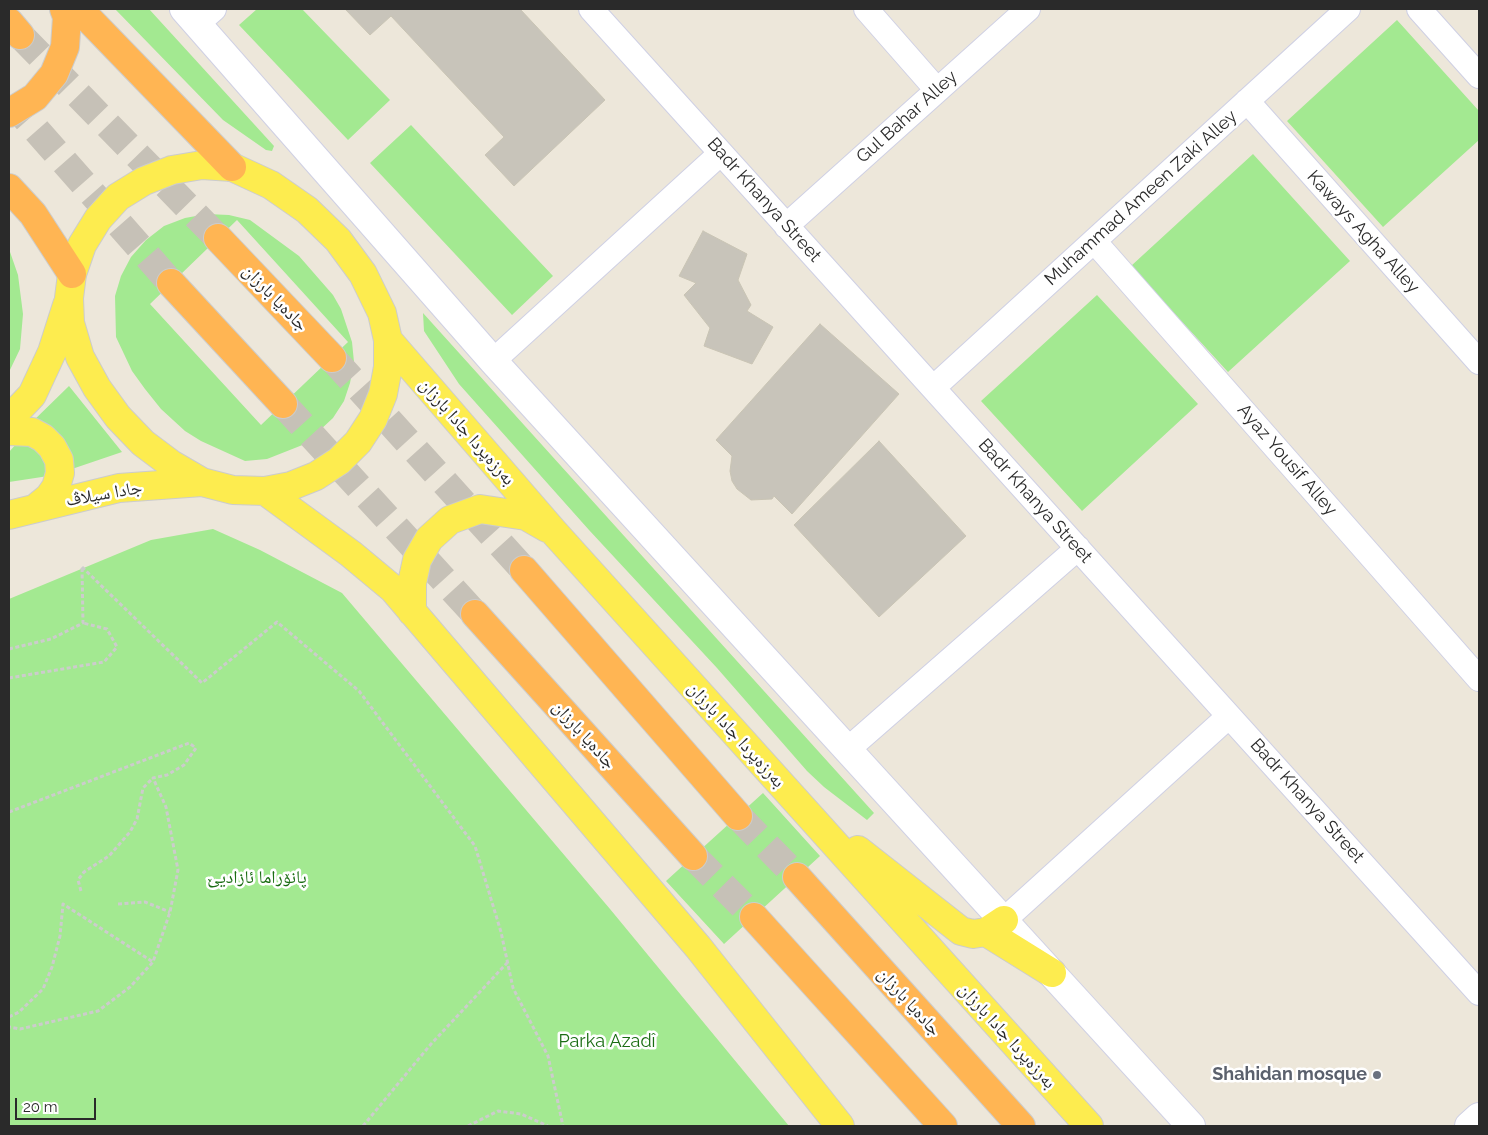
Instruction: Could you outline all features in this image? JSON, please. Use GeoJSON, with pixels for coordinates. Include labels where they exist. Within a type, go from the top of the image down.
{"type":"FeatureCollection","features":[{"type":"Feature","properties":{"kind":"highway"},"geometry":{"type":"LineString","coordinates":[[9,113],[35,97],[54,74],[65,47],[67,17],[64,9]]}},
{"type":"Feature","properties":{"kind":"highway"},"geometry":{"type":"LineString","coordinates":[[78,9],[232,167]]}},
{"type":"Feature","properties":{"kind":"highway"},"geometry":{"type":"LineString","coordinates":[[9,188],[33,214],[71,286]]}},
{"type":"Feature","properties":{"kind":"highway","name":"جادەیا بارزان"},"geometry":{"type":"LineString","coordinates":[[218,238],[332,358]]}},
{"type":"Feature","properties":{"kind":"highway"},"geometry":{"type":"LineString","coordinates":[[171,283],[283,404]]}},
{"type":"Feature","properties":{"kind":"highway"},"geometry":{"type":"LineString","coordinates":[[524,570],[738,816]]}},
{"type":"Feature","properties":{"kind":"highway","name":"جادەیا بارزان"},"geometry":{"type":"LineString","coordinates":[[475,614],[693,856]]}},
{"type":"Feature","properties":{"kind":"highway","name":"جادەیا بارزان"},"geometry":{"type":"LineString","coordinates":[[797,878],[1022,1126]]}},
{"type":"Feature","properties":{"kind":"highway"},"geometry":{"type":"LineString","coordinates":[[754,917],[944,1126]]}},
{"type":"Feature","properties":{"kind":"main road"},"geometry":{"type":"LineString","coordinates":[[198,14],[492,361],[847,750],[995,926],[1052,973],[1191,1126]]}},
{"type":"Feature","properties":{"kind":"main road"},"geometry":{"type":"LineString","coordinates":[[9,419],[32,395],[52,352],[82,245],[98,219],[118,198],[144,180],[172,170],[202,166],[232,167],[271,185],[300,205],[338,240],[363,274],[382,313],[388,340],[388,367],[383,394],[373,419],[358,442],[339,461],[316,476],[291,486],[265,491],[232,490],[202,482],[171,464],[143,443],[118,417],[97,388],[80,357],[70,323],[71,286]]}},
{"type":"Feature","properties":{"kind":"main road","name":"بەرزەپردا جادا بارزان"},"geometry":{"type":"LineString","coordinates":[[388,340],[553,531],[1088,1126]]}},
{"type":"Feature","properties":{"kind":"main road"},"geometry":{"type":"LineString","coordinates":[[9,431],[32,432],[43,438],[52,447],[59,460],[60,472],[56,487],[49,497],[38,506]]}},
{"type":"Feature","properties":{"kind":"main road","name":"جادا سیلاڤ"},"geometry":{"type":"LineString","coordinates":[[9,515],[38,506],[119,488],[202,482]]}},
{"type":"Feature","properties":{"kind":"main road"},"geometry":{"type":"LineString","coordinates":[[265,491],[372,570],[393,590],[698,947],[840,1126]]}},
{"type":"Feature","properties":{"kind":"main road"},"geometry":{"type":"LineString","coordinates":[[412,612],[412,583],[417,560],[429,539],[450,520],[480,510],[526,516],[553,531]]}},
{"type":"Feature","properties":{"kind":"main road"},"geometry":{"type":"LineString","coordinates":[[794,799],[950,925],[961,931],[973,934],[995,926]]}},
{"type":"Feature","properties":{"kind":"main road"},"geometry":{"type":"LineString","coordinates":[[1469,1126],[1479,1117]]}},
{"type":"Feature","properties":{"kind":"street","name":"Badr Khanya Street"},"geometry":{"type":"LineString","coordinates":[[591,9],[1479,993]]}},
{"type":"Feature","properties":{"kind":"street"},"geometry":{"type":"LineString","coordinates":[[866,9],[937,90]]}},
{"type":"Feature","properties":{"kind":"street","name":"Gul Bahar Alley"},"geometry":{"type":"LineString","coordinates":[[786,226],[1028,9]]}},
{"type":"Feature","properties":{"kind":"street","name":"Muhammad Ameen Zaki Alley"},"geometry":{"type":"LineString","coordinates":[[933,388],[1348,9]]}},
{"type":"Feature","properties":{"kind":"street"},"geometry":{"type":"LineString","coordinates":[[1419,9],[1479,76]]}},
{"type":"Feature","properties":{"kind":"street","name":"Kaways Agha Alley"},"geometry":{"type":"LineString","coordinates":[[1247,102],[1479,362]]}},
{"type":"Feature","properties":{"kind":"street"},"geometry":{"type":"LineString","coordinates":[[492,361],[721,153]]}},
{"type":"Feature","properties":{"kind":"street","name":"Ayaz Yousif Alley"},"geometry":{"type":"LineString","coordinates":[[1094,241],[1479,679]]}},
{"type":"Feature","properties":{"kind":"street"},"geometry":{"type":"LineString","coordinates":[[847,750],[1078,548]]}},
{"type":"Feature","properties":{"kind":"street"},"geometry":{"type":"LineString","coordinates":[[995,926],[1230,716]]}},
{"type":"Feature","properties":{"kind":"path"},"geometry":{"type":"LineString","coordinates":[[83,623],[82,566],[202,683],[277,622],[359,691],[476,846],[513,988],[548,1056],[563,1126]]}},
{"type":"Feature","properties":{"kind":"path"},"geometry":{"type":"LineString","coordinates":[[9,649],[51,639],[83,623],[107,629],[117,646],[104,662],[9,678]]}},
{"type":"Feature","properties":{"kind":"path"},"geometry":{"type":"LineString","coordinates":[[9,812],[189,743],[196,748],[184,765],[167,775],[153,778],[143,788],[137,819],[130,832],[109,856],[84,872],[78,880],[81,891]]}},
{"type":"Feature","properties":{"kind":"path"},"geometry":{"type":"LineString","coordinates":[[9,1027],[20,1029],[98,1011],[130,987],[153,962],[170,912],[178,870],[166,807],[153,778]]}},
{"type":"Feature","properties":{"kind":"path"},"geometry":{"type":"LineString","coordinates":[[118,904],[145,902],[170,912]]}},
{"type":"Feature","properties":{"kind":"path"},"geometry":{"type":"LineString","coordinates":[[9,1017],[19,1012],[43,989],[52,967],[60,936],[62,904],[153,962]]}},
{"type":"Feature","properties":{"kind":"path"},"geometry":{"type":"LineString","coordinates":[[363,1126],[431,1044],[508,963]]}},
{"type":"Feature","properties":{"kind":"path"},"geometry":{"type":"LineString","coordinates":[[468,1126],[498,1111],[521,1114],[548,1126]]}},
{"type":"Feature","properties":{"kind":"green space"},"geometry":{"type":"Polygon","coordinates":[[[115,9],[149,9],[274,146],[272,151],[266,150],[223,120],[115,9]]]}},
{"type":"Feature","properties":{"kind":"green space"},"geometry":{"type":"Polygon","coordinates":[[[257,9],[302,9],[390,100],[348,140],[239,25],[257,9]]]}},
{"type":"Feature","properties":{"kind":"green space"},"geometry":{"type":"Polygon","coordinates":[[[1397,20],[1479,111],[1479,140],[1383,227],[1287,121],[1397,20]]]}},
{"type":"Feature","properties":{"kind":"green space"},"geometry":{"type":"Polygon","coordinates":[[[411,125],[553,276],[512,315],[370,163],[411,125]]]}},
{"type":"Feature","properties":{"kind":"green space"},"geometry":{"type":"Polygon","coordinates":[[[1253,154],[1350,261],[1228,372],[1131,266],[1253,154]]]}},
{"type":"Feature","properties":{"kind":"green space"},"geometry":{"type":"Polygon","coordinates":[[[207,214],[229,215],[250,220],[299,256],[333,295],[341,309],[352,342],[354,362],[350,383],[344,401],[333,418],[305,444],[267,459],[245,461],[201,441],[185,431],[161,409],[132,371],[116,337],[115,296],[121,276],[131,257],[146,240],[164,226],[185,218],[207,214]],[[237,220],[150,304],[261,425],[348,342],[237,220]]]}},
{"type":"Feature","properties":{"kind":"green space"},"geometry":{"type":"Polygon","coordinates":[[[9,249],[18,275],[23,314],[20,349],[9,372],[9,249]]]}},
{"type":"Feature","properties":{"kind":"green space"},"geometry":{"type":"Polygon","coordinates":[[[1097,295],[1198,404],[1082,511],[981,401],[1097,295]]]}},
{"type":"Feature","properties":{"kind":"green space"},"geometry":{"type":"Polygon","coordinates":[[[423,313],[874,813],[867,820],[824,787],[807,771],[717,668],[589,530],[459,384],[424,331],[423,313]]]}},
{"type":"Feature","properties":{"kind":"green space"},"geometry":{"type":"Polygon","coordinates":[[[69,386],[122,452],[66,471],[29,425],[69,386]]]}},
{"type":"Feature","properties":{"kind":"green space"},"geometry":{"type":"Polygon","coordinates":[[[26,433],[55,475],[9,482],[9,452],[26,433]]]}},
{"type":"Feature","properties":{"kind":"green space","name":"پانۆراما ئازادیێ"},"geometry":{"type":"Polygon","coordinates":[[[213,529],[260,550],[342,593],[610,909],[789,1126],[9,1126],[9,599],[151,540],[213,529]]]}},
{"type":"Feature","properties":{"kind":"green space"},"geometry":{"type":"Polygon","coordinates":[[[763,793],[820,856],[724,944],[666,881],[763,793]]]}},
{"type":"Feature","properties":{"kind":"building"},"geometry":{"type":"Polygon","coordinates":[[[345,9],[520,9],[605,100],[514,186],[485,155],[504,137],[391,16],[370,35],[345,9]]]}},
{"type":"Feature","properties":{"kind":"building"},"geometry":{"type":"Polygon","coordinates":[[[703,231],[747,254],[738,280],[751,305],[747,311],[773,327],[752,364],[704,346],[710,328],[684,295],[696,283],[679,276],[703,231]]]}},
{"type":"Feature","properties":{"kind":"building"},"geometry":{"type":"Polygon","coordinates":[[[820,324],[899,394],[792,514],[774,496],[772,499],[751,500],[737,489],[732,481],[730,471],[732,456],[716,440],[820,324]]]}},
{"type":"Feature","properties":{"kind":"building"},"geometry":{"type":"Polygon","coordinates":[[[879,441],[966,536],[879,617],[794,525],[879,441]]]}},
{"type":"Feature","properties":{"kind":"tunnel"},"geometry":{"type":"LineString","coordinates":[[20,35],[218,238]]}},
{"type":"Feature","properties":{"kind":"tunnel"},"geometry":{"type":"LineString","coordinates":[[9,99],[171,283]]}},
{"type":"Feature","properties":{"kind":"tunnel"},"geometry":{"type":"LineString","coordinates":[[332,358],[524,570]]}},
{"type":"Feature","properties":{"kind":"tunnel"},"geometry":{"type":"LineString","coordinates":[[283,404],[475,614]]}},
{"type":"Feature","properties":{"kind":"tunnel"},"geometry":{"type":"LineString","coordinates":[[738,816],[797,877]]}},
{"type":"Feature","properties":{"kind":"tunnel"},"geometry":{"type":"LineString","coordinates":[[693,856],[754,917]]}},
{"type":"Feature","properties":{"kind":"place","name":"Shahidan mosque"},"geometry":{"type":"Point","coordinates":[1377,1075]}},
{"type":"Feature","properties":{"kind":"park label","name":"Parka Azadî"},"geometry":{"type":"Point","coordinates":[607,1042]}}]}
